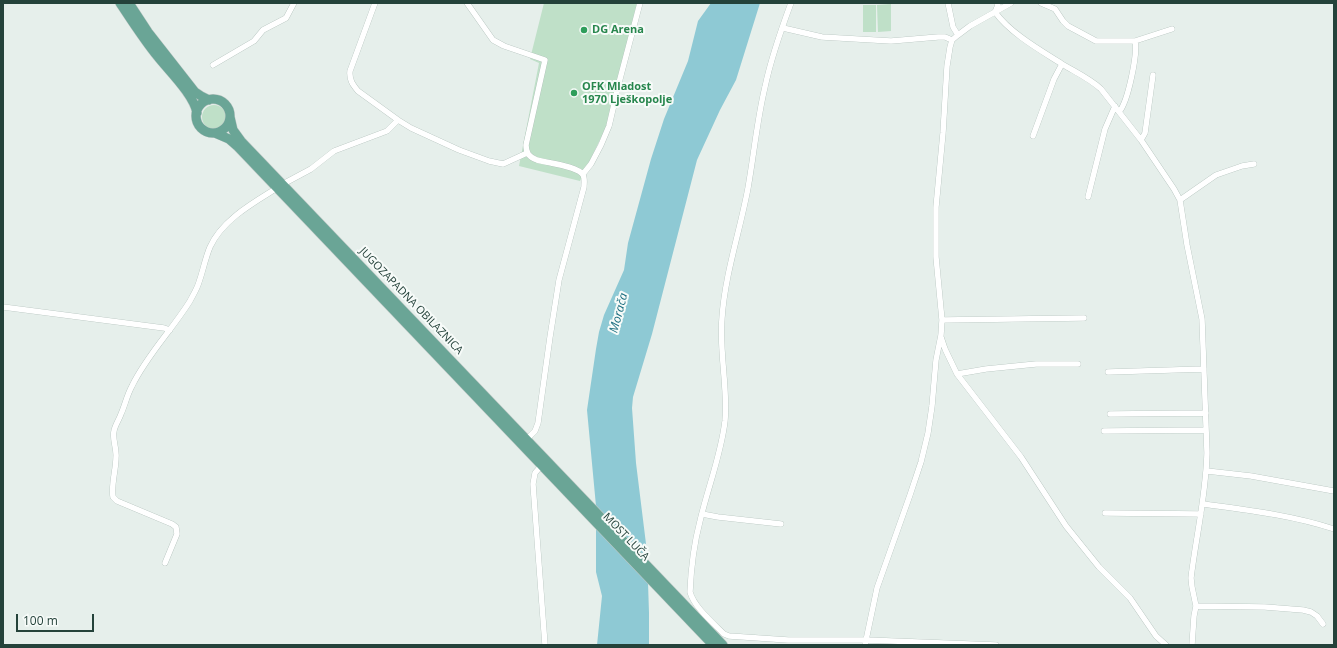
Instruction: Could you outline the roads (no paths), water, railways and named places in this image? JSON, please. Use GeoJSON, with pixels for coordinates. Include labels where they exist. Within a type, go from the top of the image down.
{"type":"FeatureCollection","features":[{"type":"Feature","properties":{"kind":"main road"},"geometry":{"type":"LineString","coordinates":[[120,3],[156,56],[194,103],[197,113]]}},
{"type":"Feature","properties":{"kind":"main road"},"geometry":{"type":"LineString","coordinates":[[129,3],[148,32],[195,92],[209,100]]}},
{"type":"Feature","properties":{"kind":"main road"},"geometry":{"type":"LineString","coordinates":[[209,100],[218,100],[225,105],[228,109],[230,117],[225,128],[216,133],[208,132],[200,127],[196,119],[201,104],[209,100]]}},
{"type":"Feature","properties":{"kind":"main road","name":"JUGOZAPADNA OBILAZNICA"},"geometry":{"type":"LineString","coordinates":[[230,117],[233,130],[280,186],[541,466],[579,499]]}},
{"type":"Feature","properties":{"kind":"main road","name":"JUGOZAPADNA OBILAZNICA"},"geometry":{"type":"LineString","coordinates":[[216,133],[232,142],[280,186],[527,439],[579,499]]}},
{"type":"Feature","properties":{"kind":"main road","name":"MOST LUČA"},"geometry":{"type":"LineString","coordinates":[[579,499],[661,585]]}},
{"type":"Feature","properties":{"kind":"main road"},"geometry":{"type":"LineString","coordinates":[[661,585],[713,645]]}},
{"type":"Feature","properties":{"kind":"main road"},"geometry":{"type":"LineString","coordinates":[[661,585],[723,645]]}},
{"type":"Feature","properties":{"kind":"street"},"geometry":{"type":"LineString","coordinates":[[214,65],[254,41],[264,30],[286,18],[294,3]]}},
{"type":"Feature","properties":{"kind":"street"},"geometry":{"type":"LineString","coordinates":[[375,3],[350,71],[350,77],[358,91],[411,128],[459,150],[489,161],[503,164],[527,153]]}},
{"type":"Feature","properties":{"kind":"street"},"geometry":{"type":"LineString","coordinates":[[467,3],[493,40],[504,46],[545,60],[526,145],[527,153],[537,160],[575,169],[583,174]]}},
{"type":"Feature","properties":{"kind":"street"},"geometry":{"type":"LineString","coordinates":[[527,439],[535,430],[538,423],[559,280],[584,188],[583,174],[591,164],[609,126],[640,3]]}},
{"type":"Feature","properties":{"kind":"street"},"geometry":{"type":"LineString","coordinates":[[791,3],[765,85],[748,189],[732,255],[724,302],[721,336],[726,401],[725,420],[716,467],[696,540],[690,592],[696,604],[724,634],[729,636],[788,640],[996,645]]}},
{"type":"Feature","properties":{"kind":"street"},"geometry":{"type":"LineString","coordinates":[[948,3],[953,27],[958,35]]}},
{"type":"Feature","properties":{"kind":"street"},"geometry":{"type":"LineString","coordinates":[[995,12],[998,5],[997,3]]}},
{"type":"Feature","properties":{"kind":"street"},"geometry":{"type":"LineString","coordinates":[[865,642],[877,588],[910,495],[924,450],[930,420],[942,320],[936,257],[936,207],[947,66],[950,47],[952,40],[970,26],[1011,3]]}},
{"type":"Feature","properties":{"kind":"street"},"geometry":{"type":"LineString","coordinates":[[1041,3],[1055,9],[1065,23],[1092,39],[1104,42],[1135,41],[1172,29]]}},
{"type":"Feature","properties":{"kind":"street"},"geometry":{"type":"LineString","coordinates":[[995,12],[1006,25],[1062,64],[1093,82],[1104,93],[1142,140],[1180,200],[1187,244],[1201,312],[1206,413],[1207,471],[1191,578],[1196,606],[1192,645]]}},
{"type":"Feature","properties":{"kind":"street"},"geometry":{"type":"LineString","coordinates":[[783,28],[831,38],[891,41],[945,37],[952,40]]}},
{"type":"Feature","properties":{"kind":"street"},"geometry":{"type":"LineString","coordinates":[[1119,112],[1123,108],[1135,59],[1135,41]]}},
{"type":"Feature","properties":{"kind":"street"},"geometry":{"type":"LineString","coordinates":[[1033,136],[1054,79],[1062,64]]}},
{"type":"Feature","properties":{"kind":"street"},"geometry":{"type":"LineString","coordinates":[[1142,140],[1145,134],[1153,75]]}},
{"type":"Feature","properties":{"kind":"street"},"geometry":{"type":"LineString","coordinates":[[1088,197],[1105,128],[1115,106]]}},
{"type":"Feature","properties":{"kind":"street"},"geometry":{"type":"LineString","coordinates":[[165,563],[177,534],[176,527],[117,501],[113,498],[112,494],[116,455],[114,429],[133,382],[144,364],[180,316],[196,290],[200,281],[205,260],[214,239],[237,215],[280,186],[311,169],[334,151],[387,131],[398,120]]}},
{"type":"Feature","properties":{"kind":"street"},"geometry":{"type":"LineString","coordinates":[[1180,200],[1216,175],[1242,166],[1254,164]]}},
{"type":"Feature","properties":{"kind":"street"},"geometry":{"type":"LineString","coordinates":[[3,307],[166,328],[170,330]]}},
{"type":"Feature","properties":{"kind":"street"},"geometry":{"type":"LineString","coordinates":[[942,320],[1084,318]]}},
{"type":"Feature","properties":{"kind":"street"},"geometry":{"type":"LineString","coordinates":[[941,335],[945,349],[957,374],[1021,457],[1066,526],[1099,567],[1130,598],[1156,636],[1166,645]]}},
{"type":"Feature","properties":{"kind":"street"},"geometry":{"type":"LineString","coordinates":[[957,374],[986,369],[1036,364],[1078,364]]}},
{"type":"Feature","properties":{"kind":"street"},"geometry":{"type":"LineString","coordinates":[[1108,372],[1204,369]]}},
{"type":"Feature","properties":{"kind":"street"},"geometry":{"type":"LineString","coordinates":[[1110,414],[1206,413]]}},
{"type":"Feature","properties":{"kind":"street"},"geometry":{"type":"LineString","coordinates":[[1104,432],[1206,430]]}},
{"type":"Feature","properties":{"kind":"street"},"geometry":{"type":"LineString","coordinates":[[541,466],[535,473],[533,484],[545,645]]}},
{"type":"Feature","properties":{"kind":"street"},"geometry":{"type":"LineString","coordinates":[[1207,471],[1251,476],[1334,491]]}},
{"type":"Feature","properties":{"kind":"street"},"geometry":{"type":"LineString","coordinates":[[1203,504],[1245,509],[1277,515],[1315,523],[1334,529]]}},
{"type":"Feature","properties":{"kind":"street"},"geometry":{"type":"LineString","coordinates":[[1105,513],[1201,514]]}},
{"type":"Feature","properties":{"kind":"street"},"geometry":{"type":"LineString","coordinates":[[702,514],[781,524]]}},
{"type":"Feature","properties":{"kind":"street"},"geometry":{"type":"LineString","coordinates":[[1196,606],[1265,607],[1303,610],[1311,612],[1317,616],[1323,624]]}},
{"type":"Feature","properties":{"kind":"water","name":"Morača"},"geometry":{"type":"Polygon","coordinates":[[[711,3],[760,3],[736,80],[720,110],[697,160],[652,334],[633,397],[632,408],[636,463],[647,552],[649,645],[597,645],[602,596],[596,572],[596,506],[587,410],[599,332],[604,315],[624,270],[628,243],[651,159],[664,119],[688,61],[698,21],[711,3]]]}},
{"type":"Feature","properties":{"kind":"place","name":"DG Arena"},"geometry":{"type":"Point","coordinates":[584,30]}},
{"type":"Feature","properties":{"kind":"place","name":"OFK Mladost 1970 Lješkopolje"},"geometry":{"type":"Point","coordinates":[574,93]}}]}
